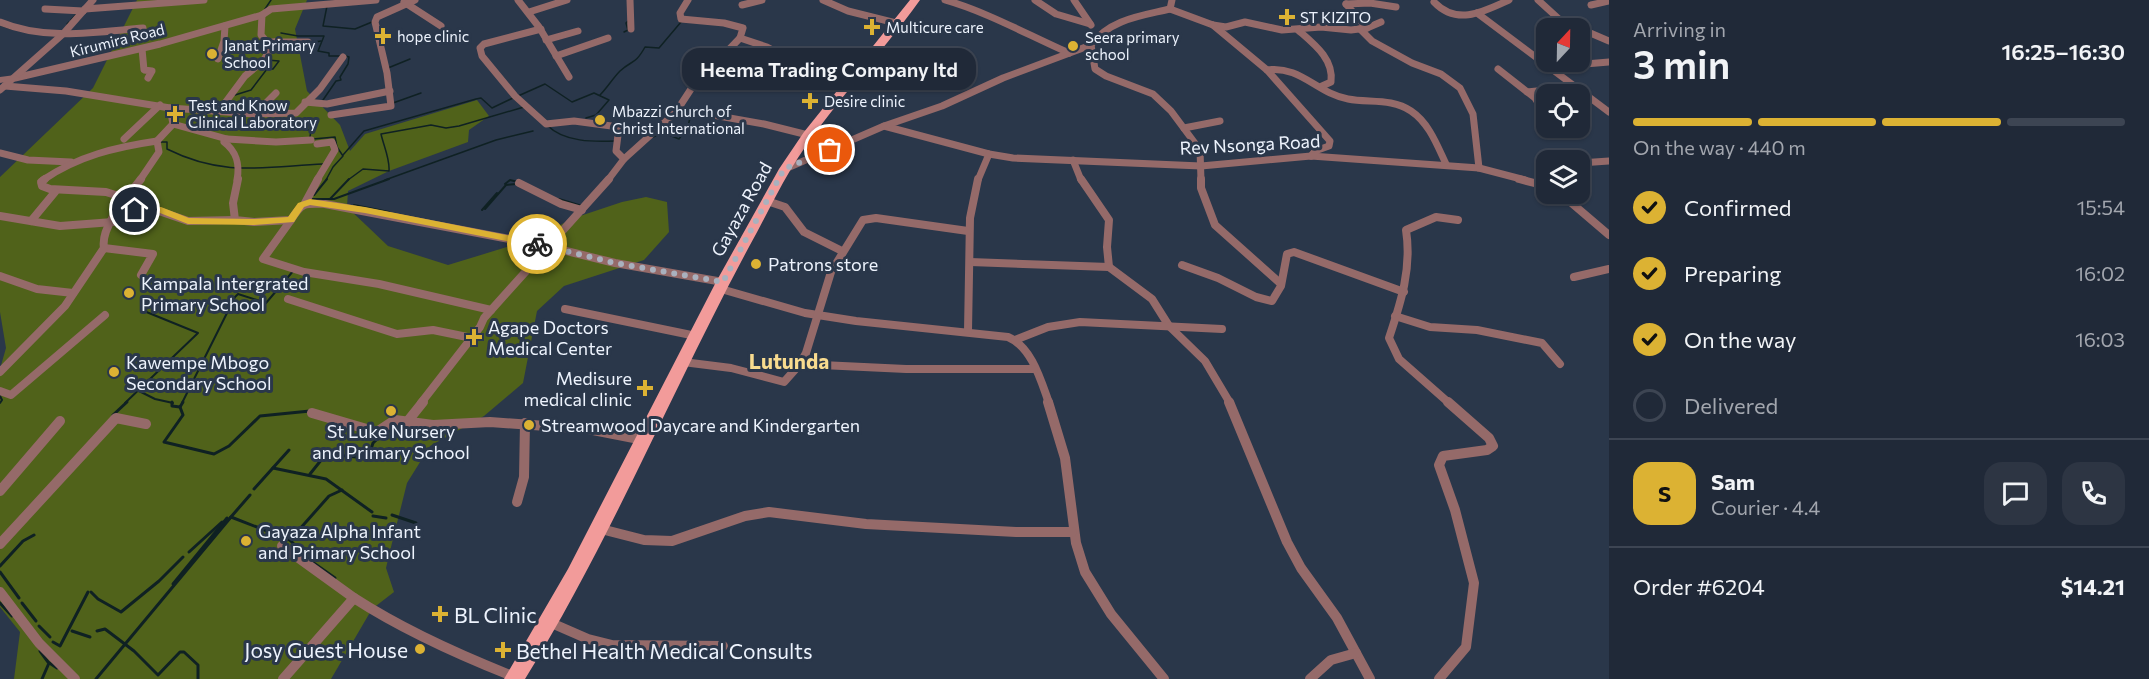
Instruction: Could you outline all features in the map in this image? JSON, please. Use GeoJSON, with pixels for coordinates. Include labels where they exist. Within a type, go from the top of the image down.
{"type":"FeatureCollection","features":[{"type":"Feature","properties":{"kind":"main road","name":"Gayaza Road"},"geometry":{"type":"LineString","coordinates":[[514,678],[549,622],[784,169],[852,77],[915,0]]}},
{"type":"Feature","properties":{"kind":"street"},"geometry":{"type":"LineString","coordinates":[[2,85],[15,78],[63,34],[93,0]]}},
{"type":"Feature","properties":{"kind":"street"},"geometry":{"type":"LineString","coordinates":[[45,9],[84,10],[204,0]]}},
{"type":"Feature","properties":{"kind":"street"},"geometry":{"type":"LineString","coordinates":[[283,8],[284,0]]}},
{"type":"Feature","properties":{"kind":"street","name":"Kirumira Road"},"geometry":{"type":"LineString","coordinates":[[15,78],[142,49],[262,15],[271,9],[376,0]]}},
{"type":"Feature","properties":{"kind":"street"},"geometry":{"type":"LineString","coordinates":[[332,115],[391,106],[382,51],[375,26],[377,17],[405,2],[416,0]]}},
{"type":"Feature","properties":{"kind":"street"},"geometry":{"type":"LineString","coordinates":[[518,0],[530,12],[570,77]]}},
{"type":"Feature","properties":{"kind":"street"},"geometry":{"type":"LineString","coordinates":[[530,12],[567,0]]}},
{"type":"Feature","properties":{"kind":"street"},"geometry":{"type":"LineString","coordinates":[[630,0],[631,29]]}},
{"type":"Feature","properties":{"kind":"street"},"geometry":{"type":"LineString","coordinates":[[407,422],[491,310],[582,210],[624,159],[679,108],[691,89],[740,38],[743,28],[724,23],[681,19],[680,13],[688,0]]}},
{"type":"Feature","properties":{"kind":"street"},"geometry":{"type":"LineString","coordinates":[[742,5],[762,0]]}},
{"type":"Feature","properties":{"kind":"street"},"geometry":{"type":"LineString","coordinates":[[823,0],[848,11],[896,23]]}},
{"type":"Feature","properties":{"kind":"street"},"geometry":{"type":"LineString","coordinates":[[945,0],[979,10],[993,20],[1069,53]]}},
{"type":"Feature","properties":{"kind":"street"},"geometry":{"type":"LineString","coordinates":[[1035,0],[1056,14],[1090,24]]}},
{"type":"Feature","properties":{"kind":"street"},"geometry":{"type":"LineString","coordinates":[[1074,0],[1099,33]]}},
{"type":"Feature","properties":{"kind":"street"},"geometry":{"type":"LineString","coordinates":[[1170,9],[1172,0]]}},
{"type":"Feature","properties":{"kind":"street"},"geometry":{"type":"LineString","coordinates":[[1434,2],[1450,15],[1477,13],[1509,0]]}},
{"type":"Feature","properties":{"kind":"street"},"geometry":{"type":"LineString","coordinates":[[1538,0],[1548,12],[1560,19],[1609,41]]}},
{"type":"Feature","properties":{"kind":"street"},"geometry":{"type":"LineString","coordinates":[[1591,5],[1609,1]]}},
{"type":"Feature","properties":{"kind":"street"},"geometry":{"type":"LineString","coordinates":[[405,2],[441,26]]}},
{"type":"Feature","properties":{"kind":"street"},"geometry":{"type":"LineString","coordinates":[[1396,7],[1376,3],[1346,4],[1372,41],[1412,63],[1446,77],[1460,88],[1473,114],[1479,168]]}},
{"type":"Feature","properties":{"kind":"street"},"geometry":{"type":"LineString","coordinates":[[784,169],[884,126],[942,106],[1003,78],[1091,45],[1099,33],[1134,18],[1170,9],[1213,25],[1226,27],[1245,22],[1275,29],[1298,30],[1322,27],[1364,29],[1381,22]]}},
{"type":"Feature","properties":{"kind":"street"},"geometry":{"type":"LineString","coordinates":[[1477,13],[1536,57]]}},
{"type":"Feature","properties":{"kind":"street"},"geometry":{"type":"LineString","coordinates":[[262,15],[261,35],[267,42],[308,42]]}},
{"type":"Feature","properties":{"kind":"street"},"geometry":{"type":"LineString","coordinates":[[0,22],[18,29],[63,34],[143,28]]}},
{"type":"Feature","properties":{"kind":"street"},"geometry":{"type":"LineString","coordinates":[[1213,25],[1267,70],[1330,141],[1329,146],[1315,151],[1311,156]]}},
{"type":"Feature","properties":{"kind":"street"},"geometry":{"type":"LineString","coordinates":[[218,59],[224,41],[225,26]]}},
{"type":"Feature","properties":{"kind":"street"},"geometry":{"type":"LineString","coordinates":[[541,29],[483,44],[480,48],[482,56],[515,96],[546,124],[574,121],[619,127],[616,151],[624,159]]}},
{"type":"Feature","properties":{"kind":"street"},"geometry":{"type":"LineString","coordinates":[[1298,30],[1317,47],[1332,72],[1331,82],[1322,86]]}},
{"type":"Feature","properties":{"kind":"street"},"geometry":{"type":"LineString","coordinates":[[546,40],[579,31]]}},
{"type":"Feature","properties":{"kind":"street"},"geometry":{"type":"LineString","coordinates":[[556,56],[608,38]]}},
{"type":"Feature","properties":{"kind":"street"},"geometry":{"type":"LineString","coordinates":[[740,38],[767,47],[801,65],[852,77]]}},
{"type":"Feature","properties":{"kind":"street"},"geometry":{"type":"LineString","coordinates":[[219,111],[245,76],[263,61],[275,42]]}},
{"type":"Feature","properties":{"kind":"street"},"geometry":{"type":"LineString","coordinates":[[1091,45],[1095,69],[1106,76],[1157,97],[1184,128],[1198,146],[1203,194],[1215,225],[1280,283]]}},
{"type":"Feature","properties":{"kind":"street"},"geometry":{"type":"LineString","coordinates":[[142,49],[144,70],[152,71],[148,78]]}},
{"type":"Feature","properties":{"kind":"street"},"geometry":{"type":"LineString","coordinates":[[2,85],[66,91],[170,108],[255,114],[296,113],[325,83],[329,74],[343,57]]}},
{"type":"Feature","properties":{"kind":"street"},"geometry":{"type":"LineString","coordinates":[[1590,64],[1609,62]]}},
{"type":"Feature","properties":{"kind":"street"},"geometry":{"type":"LineString","coordinates":[[1267,70],[1277,69],[1291,72],[1345,99],[1387,103],[1410,110],[1426,125],[1446,164]]}},
{"type":"Feature","properties":{"kind":"street"},"geometry":{"type":"LineString","coordinates":[[1498,69],[1536,99]]}},
{"type":"Feature","properties":{"kind":"street"},"geometry":{"type":"LineString","coordinates":[[1556,72],[1572,84]]}},
{"type":"Feature","properties":{"kind":"street"},"geometry":{"type":"LineString","coordinates":[[305,102],[327,104],[390,91]]}},
{"type":"Feature","properties":{"kind":"street"},"geometry":{"type":"LineString","coordinates":[[1527,92],[1536,91]]}},
{"type":"Feature","properties":{"kind":"street"},"geometry":{"type":"LineString","coordinates":[[255,114],[276,93]]}},
{"type":"Feature","properties":{"kind":"street"},"geometry":{"type":"LineString","coordinates":[[1590,98],[1609,112]]}},
{"type":"Feature","properties":{"kind":"street"},"geometry":{"type":"LineString","coordinates":[[124,139],[160,105]]}},
{"type":"Feature","properties":{"kind":"street"},"geometry":{"type":"LineString","coordinates":[[170,108],[173,124]]}},
{"type":"Feature","properties":{"kind":"street"},"geometry":{"type":"LineString","coordinates":[[679,108],[764,123],[808,135]]}},
{"type":"Feature","properties":{"kind":"street"},"geometry":{"type":"LineString","coordinates":[[1184,128],[1220,121]]}},
{"type":"Feature","properties":{"kind":"street"},"geometry":{"type":"LineString","coordinates":[[173,124],[227,139],[332,142],[335,150],[330,162],[309,192],[305,203],[298,208],[263,258],[303,271],[406,289],[462,305],[491,310]]}},
{"type":"Feature","properties":{"kind":"street"},"geometry":{"type":"LineString","coordinates":[[126,198],[91,192],[67,190],[56,192],[42,186],[41,182],[72,162],[134,142],[157,141],[173,124]]}},
{"type":"Feature","properties":{"kind":"street","name":"Rev Nsonga Road"},"geometry":{"type":"LineString","coordinates":[[884,126],[989,154],[1013,158],[1201,166],[1311,156],[1479,168],[1536,183]]}},
{"type":"Feature","properties":{"kind":"street"},"geometry":{"type":"LineString","coordinates":[[227,139],[224,142],[235,151],[238,157],[239,178],[233,209],[235,220]]}},
{"type":"Feature","properties":{"kind":"street"},"geometry":{"type":"LineString","coordinates":[[0,372],[65,306],[104,248],[103,242],[114,217],[159,152],[157,141]]}},
{"type":"Feature","properties":{"kind":"street"},"geometry":{"type":"LineString","coordinates":[[0,153],[28,160],[72,162]]}},
{"type":"Feature","properties":{"kind":"street"},"geometry":{"type":"LineString","coordinates":[[968,332],[970,262],[968,231],[975,185],[989,154]]}},
{"type":"Feature","properties":{"kind":"street"},"geometry":{"type":"LineString","coordinates":[[1073,160],[1082,182],[1109,220],[1107,247],[1109,267]]}},
{"type":"Feature","properties":{"kind":"street"},"geometry":{"type":"LineString","coordinates":[[1590,162],[1609,161]]}},
{"type":"Feature","properties":{"kind":"street"},"geometry":{"type":"LineString","coordinates":[[519,183],[561,204],[582,210]]}},
{"type":"Feature","properties":{"kind":"street"},"geometry":{"type":"LineString","coordinates":[[31,220],[56,192]]}},
{"type":"Feature","properties":{"kind":"street"},"geometry":{"type":"LineString","coordinates":[[767,201],[784,207],[804,232],[842,251]]}},
{"type":"Feature","properties":{"kind":"street"},"geometry":{"type":"LineString","coordinates":[[305,203],[365,210],[549,246],[615,263],[722,285],[805,314],[1000,335],[1015,340],[1021,345],[1034,369],[1051,411],[1071,490],[1072,532],[1080,561],[1091,584],[1164,679]]}},
{"type":"Feature","properties":{"kind":"street"},"geometry":{"type":"LineString","coordinates":[[1573,204],[1609,235]]}},
{"type":"Feature","properties":{"kind":"street"},"geometry":{"type":"LineString","coordinates":[[0,216],[60,226],[153,209],[188,221],[291,220]]}},
{"type":"Feature","properties":{"kind":"street"},"geometry":{"type":"LineString","coordinates":[[1439,679],[1466,647],[1474,583],[1455,510],[1439,461],[1443,456],[1487,450],[1493,446],[1489,438],[1399,359],[1389,342],[1404,292],[1409,250],[1406,230],[1436,217],[1458,220]]}},
{"type":"Feature","properties":{"kind":"street"},"geometry":{"type":"LineString","coordinates":[[682,362],[731,368],[779,382],[787,379],[800,364],[819,315],[825,286],[842,251],[863,220],[870,218],[968,231]]}},
{"type":"Feature","properties":{"kind":"street"},"geometry":{"type":"LineString","coordinates":[[104,248],[153,254],[141,276]]}},
{"type":"Feature","properties":{"kind":"street"},"geometry":{"type":"LineString","coordinates":[[1182,265],[1218,278],[1264,300],[1275,299],[1286,271],[1287,254],[1294,252],[1404,292]]}},
{"type":"Feature","properties":{"kind":"street"},"geometry":{"type":"LineString","coordinates":[[970,262],[1109,267],[1152,299],[1169,326],[1205,361],[1215,376],[1234,411],[1267,498],[1287,542],[1301,568],[1337,618],[1370,679]]}},
{"type":"Feature","properties":{"kind":"street"},"geometry":{"type":"LineString","coordinates":[[1574,277],[1609,269]]}},
{"type":"Feature","properties":{"kind":"street"},"geometry":{"type":"LineString","coordinates":[[0,276],[38,289],[73,293]]}},
{"type":"Feature","properties":{"kind":"street"},"geometry":{"type":"LineString","coordinates":[[288,299],[397,334],[432,330],[472,338]]}},
{"type":"Feature","properties":{"kind":"street"},"geometry":{"type":"LineString","coordinates":[[565,309],[609,320],[696,336]]}},
{"type":"Feature","properties":{"kind":"street"},"geometry":{"type":"LineString","coordinates":[[0,391],[11,395],[105,315]]}},
{"type":"Feature","properties":{"kind":"street"},"geometry":{"type":"LineString","coordinates":[[1395,316],[1430,327],[1477,330],[1542,344],[1560,363]]}},
{"type":"Feature","properties":{"kind":"street"},"geometry":{"type":"LineString","coordinates":[[1015,340],[1039,328],[1056,324],[1096,322],[1221,329]]}},
{"type":"Feature","properties":{"kind":"street"},"geometry":{"type":"LineString","coordinates":[[800,364],[906,369],[1034,369]]}},
{"type":"Feature","properties":{"kind":"street"},"geometry":{"type":"LineString","coordinates":[[312,413],[377,432],[395,420],[433,425],[525,423],[588,429],[644,440]]}},
{"type":"Feature","properties":{"kind":"street"},"geometry":{"type":"LineString","coordinates":[[0,544],[116,418],[146,424]]}},
{"type":"Feature","properties":{"kind":"street"},"geometry":{"type":"LineString","coordinates":[[0,491],[60,422]]}},
{"type":"Feature","properties":{"kind":"street"},"geometry":{"type":"LineString","coordinates":[[517,502],[524,477],[525,423]]}},
{"type":"Feature","properties":{"kind":"street"},"geometry":{"type":"LineString","coordinates":[[597,528],[644,540],[672,541],[745,516],[769,512],[866,524],[1016,532],[1072,532]]}},
{"type":"Feature","properties":{"kind":"street"},"geometry":{"type":"LineString","coordinates":[[282,546],[384,618],[479,664],[514,678]]}},
{"type":"Feature","properties":{"kind":"street"},"geometry":{"type":"LineString","coordinates":[[0,592],[39,643],[75,679]]}},
{"type":"Feature","properties":{"kind":"street"},"geometry":{"type":"LineString","coordinates":[[283,679],[354,598]]}},
{"type":"Feature","properties":{"kind":"street"},"geometry":{"type":"LineString","coordinates":[[549,622],[588,639],[612,645],[723,646]]}},
{"type":"Feature","properties":{"kind":"street"},"geometry":{"type":"LineString","coordinates":[[1310,679],[1331,660],[1356,653]]}},
{"type":"Feature","properties":{"kind":"green space"},"geometry":{"type":"Polygon","coordinates":[[[137,0],[307,0],[295,29],[307,91],[340,125],[350,151],[365,134],[477,100],[489,116],[469,130],[468,142],[389,171],[348,191],[347,207],[388,246],[448,265],[530,240],[574,218],[622,202],[646,197],[667,202],[669,232],[644,260],[564,286],[537,311],[523,383],[484,416],[430,446],[407,483],[392,543],[386,568],[394,592],[372,609],[331,679],[14,679],[20,632],[0,607],[0,369],[6,348],[0,312],[0,177],[93,88],[137,0]]]}},
{"type":"Feature","properties":{"kind":"waterway"},"geometry":{"type":"LineString","coordinates":[[265,9],[271,0]]}},
{"type":"Feature","properties":{"kind":"waterway"},"geometry":{"type":"LineString","coordinates":[[327,6],[323,26],[355,29],[372,22]]}},
{"type":"Feature","properties":{"kind":"waterway"},"geometry":{"type":"LineString","coordinates":[[71,20],[78,12]]}},
{"type":"Feature","properties":{"kind":"waterway"},"geometry":{"type":"LineString","coordinates":[[624,32],[628,30],[626,23],[628,21]]}},
{"type":"Feature","properties":{"kind":"waterway"},"geometry":{"type":"LineString","coordinates":[[600,95],[620,71],[639,57],[645,47],[659,48],[681,22]]}},
{"type":"Feature","properties":{"kind":"waterway"},"geometry":{"type":"LineString","coordinates":[[0,25],[12,29]]}},
{"type":"Feature","properties":{"kind":"waterway"},"geometry":{"type":"LineString","coordinates":[[281,33],[298,36],[324,36],[318,51],[329,53],[329,56],[342,56]]}},
{"type":"Feature","properties":{"kind":"waterway"},"geometry":{"type":"LineString","coordinates":[[309,43],[321,41]]}},
{"type":"Feature","properties":{"kind":"waterway"},"geometry":{"type":"LineString","coordinates":[[323,100],[336,81],[341,80],[340,77],[348,64],[349,57],[346,56]]}},
{"type":"Feature","properties":{"kind":"waterway"},"geometry":{"type":"LineString","coordinates":[[388,68],[410,59]]}},
{"type":"Feature","properties":{"kind":"waterway"},"geometry":{"type":"LineString","coordinates":[[235,95],[251,90],[267,69],[273,69],[279,61],[267,60]]}},
{"type":"Feature","properties":{"kind":"waterway"},"geometry":{"type":"LineString","coordinates":[[518,96],[545,84],[572,102],[594,93],[609,100],[596,115],[586,118]]}},
{"type":"Feature","properties":{"kind":"waterway"},"geometry":{"type":"LineString","coordinates":[[393,103],[421,93]]}},
{"type":"Feature","properties":{"kind":"waterway"},"geometry":{"type":"LineString","coordinates":[[343,155],[364,131],[476,99],[481,98],[492,108],[513,98]]}},
{"type":"Feature","properties":{"kind":"waterway"},"geometry":{"type":"LineString","coordinates":[[348,180],[363,169],[389,171],[388,157],[381,134],[431,125],[446,128],[459,126],[524,107]]}},
{"type":"Feature","properties":{"kind":"waterway"},"geometry":{"type":"LineString","coordinates":[[653,137],[664,133],[679,139],[688,126],[691,114]]}},
{"type":"Feature","properties":{"kind":"waterway"},"geometry":{"type":"LineString","coordinates":[[295,115],[289,129],[311,130],[310,137]]}},
{"type":"Feature","properties":{"kind":"waterway"},"geometry":{"type":"LineString","coordinates":[[548,126],[571,138],[615,141]]}},
{"type":"Feature","properties":{"kind":"waterway"},"geometry":{"type":"LineString","coordinates":[[385,180],[496,140],[533,131]]}},
{"type":"Feature","properties":{"kind":"waterway"},"geometry":{"type":"LineString","coordinates":[[313,139],[335,137],[337,147],[343,156],[333,167],[326,180]]}},
{"type":"Feature","properties":{"kind":"waterway"},"geometry":{"type":"LineString","coordinates":[[160,142],[167,142],[167,149],[187,158],[225,167],[262,168],[323,164]]}},
{"type":"Feature","properties":{"kind":"waterway"},"geometry":{"type":"LineString","coordinates":[[314,195],[327,179]]}},
{"type":"Feature","properties":{"kind":"waterway"},"geometry":{"type":"LineString","coordinates":[[330,199],[389,179]]}},
{"type":"Feature","properties":{"kind":"waterway"},"geometry":{"type":"LineString","coordinates":[[330,199],[348,180]]}},
{"type":"Feature","properties":{"kind":"waterway"},"geometry":{"type":"LineString","coordinates":[[505,184],[510,180],[518,182]]}},
{"type":"Feature","properties":{"kind":"waterway"},"geometry":{"type":"LineString","coordinates":[[485,209],[506,185],[516,184]]}},
{"type":"Feature","properties":{"kind":"waterway"},"geometry":{"type":"LineString","coordinates":[[482,210],[497,193]]}},
{"type":"Feature","properties":{"kind":"waterway"},"geometry":{"type":"LineString","coordinates":[[311,199],[330,199]]}},
{"type":"Feature","properties":{"kind":"waterway"},"geometry":{"type":"LineString","coordinates":[[559,199],[582,206]]}},
{"type":"Feature","properties":{"kind":"waterway"},"geometry":{"type":"LineString","coordinates":[[354,205],[389,212]]}},
{"type":"Feature","properties":{"kind":"waterway"},"geometry":{"type":"LineString","coordinates":[[182,403],[235,297],[238,294],[266,303],[294,270]]}},
{"type":"Feature","properties":{"kind":"waterway"},"geometry":{"type":"LineString","coordinates":[[125,403],[198,333],[144,311]]}},
{"type":"Feature","properties":{"kind":"waterway"},"geometry":{"type":"LineString","coordinates":[[139,391],[155,399],[172,403]]}},
{"type":"Feature","properties":{"kind":"waterway"},"geometry":{"type":"LineString","coordinates":[[0,396],[2,400],[0,403]]}},
{"type":"Feature","properties":{"kind":"waterway"},"geometry":{"type":"LineString","coordinates":[[113,415],[127,402]]}},
{"type":"Feature","properties":{"kind":"waterway"},"geometry":{"type":"LineString","coordinates":[[180,407],[183,402]]}},
{"type":"Feature","properties":{"kind":"waterway"},"geometry":{"type":"LineString","coordinates":[[172,403],[172,406],[180,407]]}},
{"type":"Feature","properties":{"kind":"waterway"},"geometry":{"type":"LineString","coordinates":[[180,407],[183,415],[164,442],[214,454],[229,446],[260,416],[310,411]]}},
{"type":"Feature","properties":{"kind":"waterway"},"geometry":{"type":"LineString","coordinates":[[310,474],[326,454],[356,457],[371,449],[373,443],[387,430],[398,434],[406,426]]}},
{"type":"Feature","properties":{"kind":"waterway"},"geometry":{"type":"LineString","coordinates":[[254,489],[289,450]]}},
{"type":"Feature","properties":{"kind":"waterway"},"geometry":{"type":"LineString","coordinates":[[273,468],[326,479],[342,490]]}},
{"type":"Feature","properties":{"kind":"waterway"},"geometry":{"type":"LineString","coordinates":[[290,540],[329,496],[342,490]]}},
{"type":"Feature","properties":{"kind":"waterway"},"geometry":{"type":"LineString","coordinates":[[342,490],[372,512]]}},
{"type":"Feature","properties":{"kind":"waterway"},"geometry":{"type":"LineString","coordinates":[[230,518],[250,495]]}},
{"type":"Feature","properties":{"kind":"waterway"},"geometry":{"type":"LineString","coordinates":[[392,515],[416,523]]}},
{"type":"Feature","properties":{"kind":"waterway"},"geometry":{"type":"LineString","coordinates":[[373,516],[386,518]]}},
{"type":"Feature","properties":{"kind":"waterway"},"geometry":{"type":"LineString","coordinates":[[125,644],[231,517],[290,540]]}},
{"type":"Feature","properties":{"kind":"waterway"},"geometry":{"type":"LineString","coordinates":[[173,584],[227,518]]}},
{"type":"Feature","properties":{"kind":"waterway"},"geometry":{"type":"LineString","coordinates":[[189,552],[222,522]]}},
{"type":"Feature","properties":{"kind":"waterway"},"geometry":{"type":"LineString","coordinates":[[0,566],[23,541],[34,535]]}},
{"type":"Feature","properties":{"kind":"waterway"},"geometry":{"type":"LineString","coordinates":[[290,540],[308,559],[335,578]]}},
{"type":"Feature","properties":{"kind":"waterway"},"geometry":{"type":"LineString","coordinates":[[91,592],[98,599],[121,612],[159,581],[183,557]]}},
{"type":"Feature","properties":{"kind":"waterway"},"geometry":{"type":"LineString","coordinates":[[0,572],[19,598]]}},
{"type":"Feature","properties":{"kind":"waterway"},"geometry":{"type":"LineString","coordinates":[[53,642],[60,646],[88,592]]}},
{"type":"Feature","properties":{"kind":"waterway"},"geometry":{"type":"LineString","coordinates":[[0,603],[12,616]]}},
{"type":"Feature","properties":{"kind":"waterway"},"geometry":{"type":"LineString","coordinates":[[22,603],[36,621]]}},
{"type":"Feature","properties":{"kind":"waterway"},"geometry":{"type":"LineString","coordinates":[[39,626],[50,637]]}},
{"type":"Feature","properties":{"kind":"waterway"},"geometry":{"type":"LineString","coordinates":[[97,631],[105,629],[125,644]]}},
{"type":"Feature","properties":{"kind":"waterway"},"geometry":{"type":"LineString","coordinates":[[72,631],[90,637]]}},
{"type":"Feature","properties":{"kind":"waterway"},"geometry":{"type":"LineString","coordinates":[[96,679],[125,644]]}},
{"type":"Feature","properties":{"kind":"waterway"},"geometry":{"type":"LineString","coordinates":[[125,644],[158,675],[180,652],[184,652],[198,665],[198,679]]}},
{"type":"Feature","properties":{"kind":"waterway"},"geometry":{"type":"LineString","coordinates":[[40,651],[48,662],[57,668]]}},
{"type":"Feature","properties":{"kind":"waterway"},"geometry":{"type":"LineString","coordinates":[[42,679],[49,663]]}},
{"type":"Feature","properties":{"kind":"way so far"},"geometry":{"type":"LineString","coordinates":[[537,244],[615,263],[723,282],[784,169],[830,150]]}},
{"type":"Feature","properties":{"kind":"place","name":"ST KIZITO"},"geometry":{"type":"Point","coordinates":[1287,17]}},
{"type":"Feature","properties":{"kind":"place","name":"Multicure care"},"geometry":{"type":"Point","coordinates":[872,27]}},
{"type":"Feature","properties":{"kind":"place","name":"hope clinic"},"geometry":{"type":"Point","coordinates":[383,36]}},
{"type":"Feature","properties":{"kind":"place","name":"Seera primary school"},"geometry":{"type":"Point","coordinates":[1073,46]}},
{"type":"Feature","properties":{"kind":"place","name":"Janat Primary School"},"geometry":{"type":"Point","coordinates":[212,54]}},
{"type":"Feature","properties":{"kind":"place","name":"Desire clinic"},"geometry":{"type":"Point","coordinates":[810,101]}},
{"type":"Feature","properties":{"kind":"place","name":"Test and Know Clinical Laboratory"},"geometry":{"type":"Point","coordinates":[175,114]}},
{"type":"Feature","properties":{"kind":"place","name":"Mbazzi Church of Christ International"},"geometry":{"type":"Point","coordinates":[600,120]}},
{"type":"Feature","properties":{"kind":"place","name":"Heema Trading Company ltd"},"geometry":{"type":"Point","coordinates":[830,150]}},
{"type":"Feature","properties":{"kind":"place","name":"Patrons store"},"geometry":{"type":"Point","coordinates":[756,264]}},
{"type":"Feature","properties":{"kind":"place","name":"Kampala Intergrated Primary School"},"geometry":{"type":"Point","coordinates":[129,293]}},
{"type":"Feature","properties":{"kind":"place","name":"Agape Doctors Medical Center"},"geometry":{"type":"Point","coordinates":[474,337]}},
{"type":"Feature","properties":{"kind":"place","name":"Kawempe Mbogo Secondary School"},"geometry":{"type":"Point","coordinates":[114,372]}},
{"type":"Feature","properties":{"kind":"place","name":"Medisure medical clinic"},"geometry":{"type":"Point","coordinates":[645,388]}},
{"type":"Feature","properties":{"kind":"place","name":"St Luke Nursery and Primary School"},"geometry":{"type":"Point","coordinates":[391,411]}},
{"type":"Feature","properties":{"kind":"place","name":"Streamwood Daycare and Kindergarten"},"geometry":{"type":"Point","coordinates":[529,425]}},
{"type":"Feature","properties":{"kind":"place","name":"Gayaza Alpha Infant and Primary School"},"geometry":{"type":"Point","coordinates":[246,541]}},
{"type":"Feature","properties":{"kind":"place","name":"BL Clinic"},"geometry":{"type":"Point","coordinates":[440,614]}},
{"type":"Feature","properties":{"kind":"place","name":"Josy Guest House"},"geometry":{"type":"Point","coordinates":[420,649]}},
{"type":"Feature","properties":{"kind":"place","name":"Bethel Health Medical Consults"},"geometry":{"type":"Point","coordinates":[503,650]}},
{"type":"Feature","properties":{"kind":"district","name":"Lutunda"},"geometry":{"type":"Point","coordinates":[789,360]}},
{"type":"Feature","properties":{"kind":"route"},"geometry":{"type":"LineString","coordinates":[[135,210],[161,210],[173,217],[188,221],[254,222],[291,220],[301,205],[310,202],[365,210],[537,244]]}}]}
